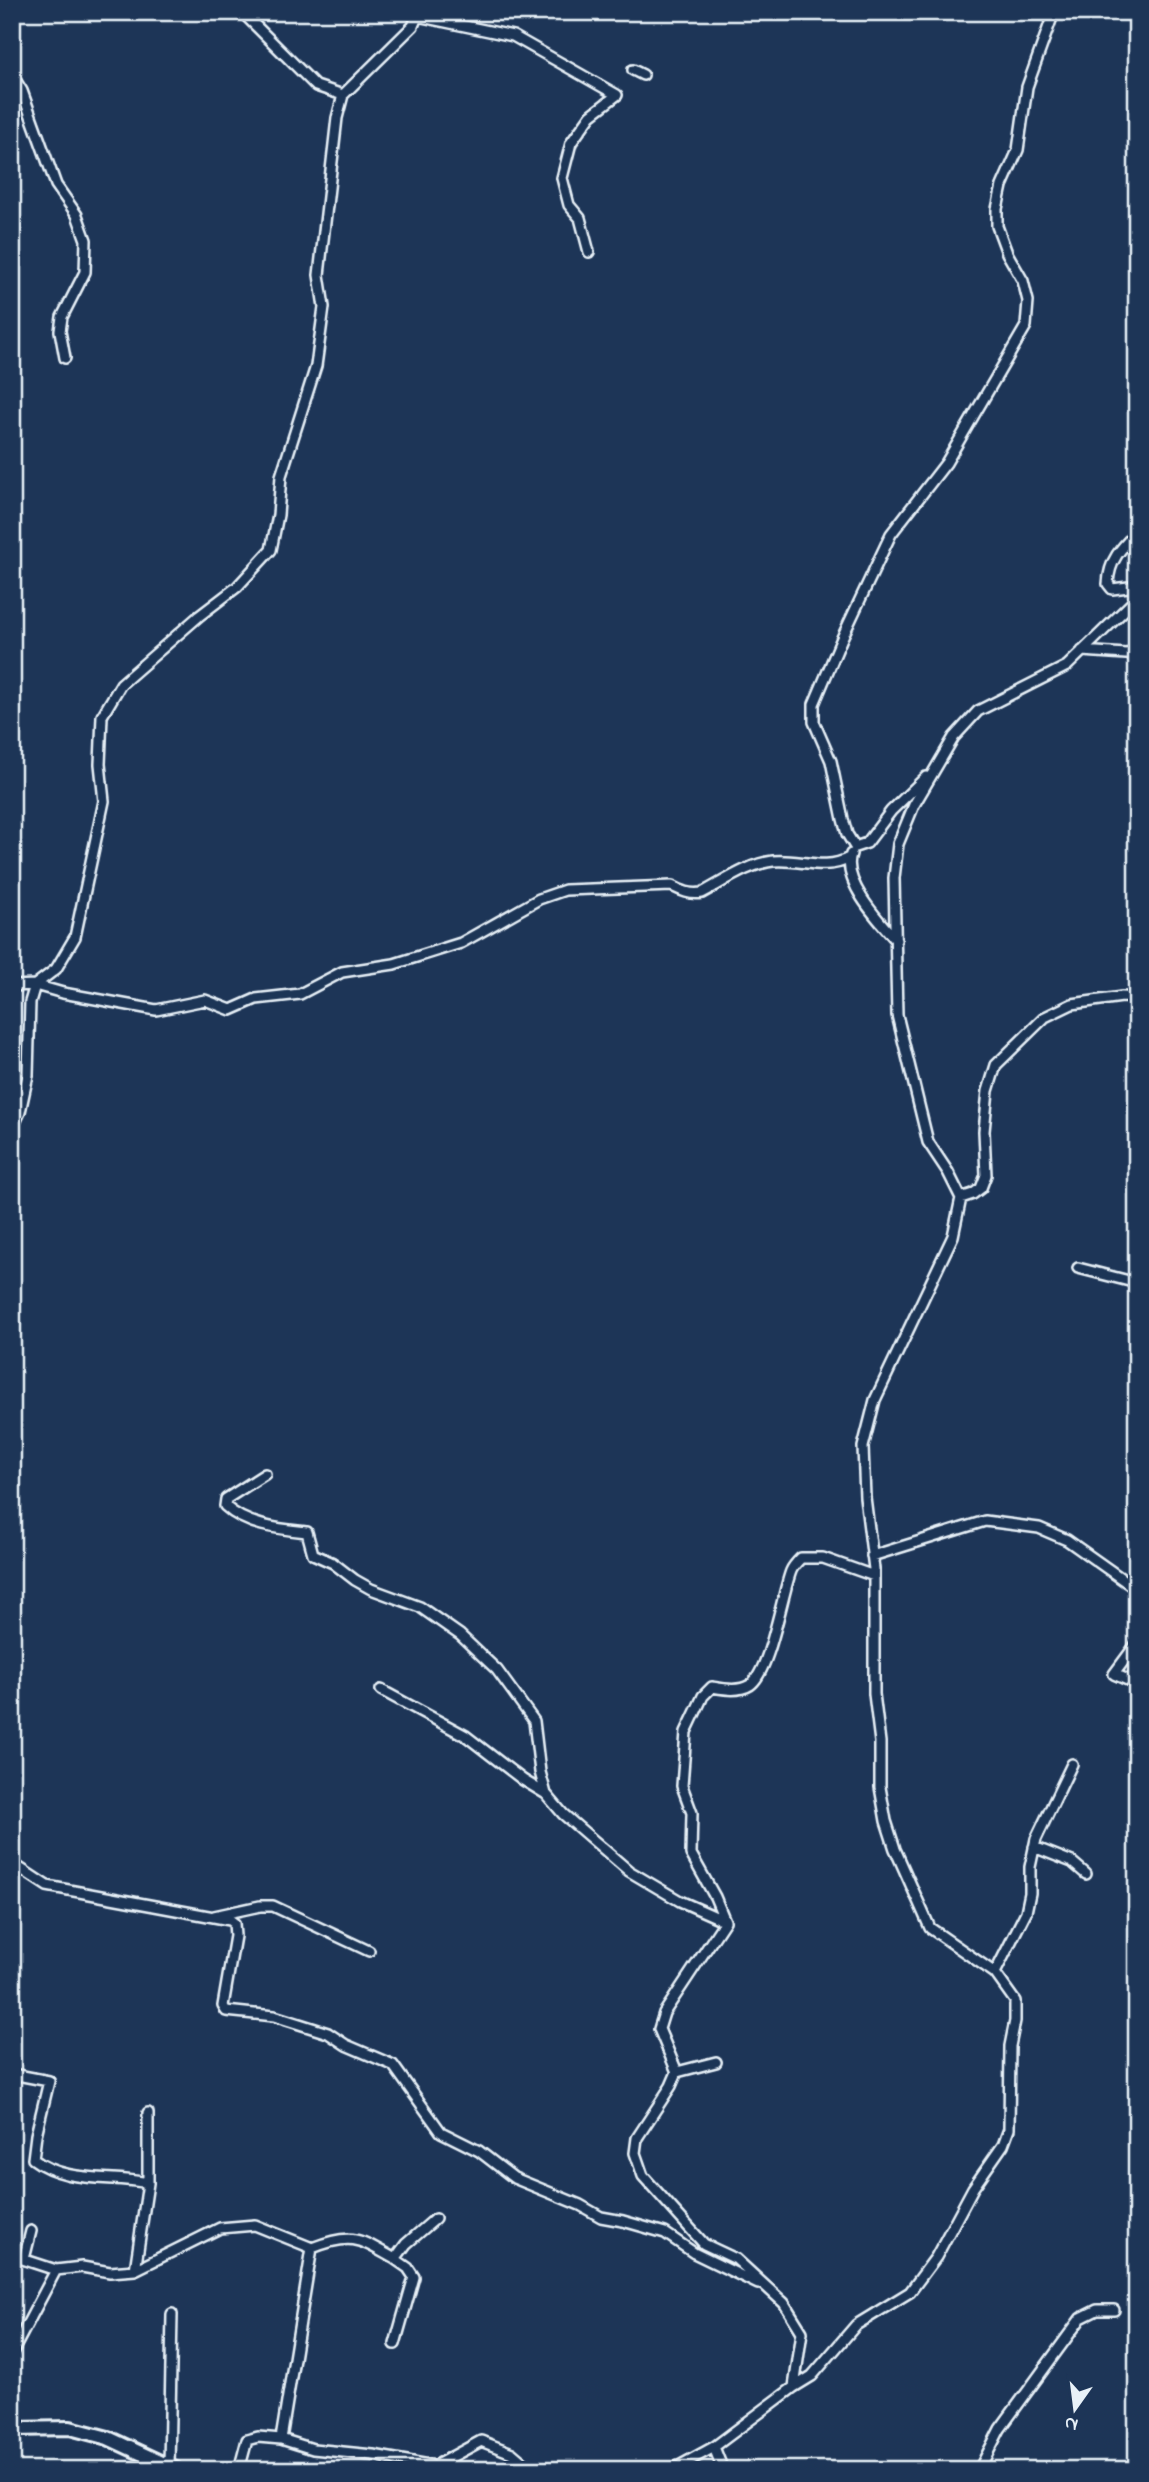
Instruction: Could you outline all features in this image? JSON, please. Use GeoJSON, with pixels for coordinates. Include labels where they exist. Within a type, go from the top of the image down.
{"type":"FeatureCollection","features":[{"type":"Feature","properties":{"kind":"street"},"geometry":{"type":"LineString","coordinates":[[242,12],[316,86],[343,95]]}},
{"type":"Feature","properties":{"kind":"street"},"geometry":{"type":"LineString","coordinates":[[855,846],[842,819],[831,761],[814,722],[814,704],[891,534],[946,463],[1026,326],[1028,301],[997,226],[997,209],[1002,186],[1018,150],[1027,87],[1054,12]]}},
{"type":"Feature","properties":{"kind":"street"},"geometry":{"type":"LineString","coordinates":[[12,1129],[20,1112],[28,1075],[30,1002],[35,985],[56,969],[75,937],[104,802],[100,764],[102,716],[121,684],[199,616],[237,587],[271,550],[278,515],[281,476],[316,366],[324,307],[320,275],[337,118],[343,95],[413,26],[418,14],[513,36],[617,95],[591,115],[571,143],[562,178],[569,205],[580,218],[589,251]]}},
{"type":"Feature","properties":{"kind":"street"},"geometry":{"type":"LineString","coordinates":[[633,70],[643,75]]}},
{"type":"Feature","properties":{"kind":"street"},"geometry":{"type":"LineString","coordinates":[[12,75],[22,91],[56,185],[77,215],[86,240],[85,272],[62,317],[60,331],[65,358]]}},
{"type":"Feature","properties":{"kind":"street"},"geometry":{"type":"LineString","coordinates":[[1137,532],[1116,553],[1108,572],[1108,584],[1112,589],[1137,586]]}},
{"type":"Feature","properties":{"kind":"street"},"geometry":{"type":"LineString","coordinates":[[672,2470],[714,2447],[812,2376],[856,2325],[910,2292],[936,2258],[973,2188],[1003,2145],[1009,2129],[1010,2046],[1015,2021],[1014,2001],[995,1973],[930,1928],[895,1849],[886,1821],[880,1787],[880,1742],[874,1694],[874,1576],[863,1447],[875,1400],[953,1236],[961,1198],[928,1142],[897,1015],[894,878],[898,845],[914,805],[954,737],[978,711],[1067,666],[1137,598]]}},
{"type":"Feature","properties":{"kind":"street"},"geometry":{"type":"LineString","coordinates":[[1082,651],[1126,654],[1137,650]]}},
{"type":"Feature","properties":{"kind":"street"},"geometry":{"type":"LineString","coordinates":[[895,940],[851,880],[849,858],[855,846],[867,843],[891,811],[936,768]]}},
{"type":"Feature","properties":{"kind":"street"},"geometry":{"type":"LineString","coordinates":[[12,985],[35,985],[63,993],[156,1010],[205,1000],[231,1010],[256,999],[300,994],[342,972],[394,964],[461,943],[539,899],[565,890],[672,886],[682,892],[695,894],[772,861],[819,865],[839,863],[849,858]]}},
{"type":"Feature","properties":{"kind":"street"},"geometry":{"type":"LineString","coordinates":[[961,1198],[981,1188],[986,1175],[984,1131],[996,1065],[1045,1017],[1072,1004],[1122,997],[1137,998]]}},
{"type":"Feature","properties":{"kind":"street"},"geometry":{"type":"LineString","coordinates":[[1078,1268],[1137,1283]]}},
{"type":"Feature","properties":{"kind":"street"},"geometry":{"type":"LineString","coordinates":[[265,1474],[226,1500],[225,1506],[236,1516],[251,1522],[307,1532],[313,1554],[333,1563],[371,1590],[420,1607],[460,1635],[497,1670],[534,1721],[546,1794]]}},
{"type":"Feature","properties":{"kind":"street"},"geometry":{"type":"LineString","coordinates":[[872,1556],[985,1521],[1039,1528],[1067,1540],[1137,1592]]}},
{"type":"Feature","properties":{"kind":"street"},"geometry":{"type":"LineString","coordinates":[[725,1921],[691,1854],[692,1813],[682,1786],[686,1732],[703,1696],[712,1687],[732,1689],[750,1685],[760,1675],[792,1569],[801,1558],[823,1558],[874,1576]]}},
{"type":"Feature","properties":{"kind":"street"},"geometry":{"type":"LineString","coordinates":[[1137,1643],[1114,1674],[1137,1684]]}},
{"type":"Feature","properties":{"kind":"street"},"geometry":{"type":"LineString","coordinates":[[381,1690],[466,1736],[523,1780],[546,1794],[563,1814],[629,1871],[680,1901],[725,1921]]}},
{"type":"Feature","properties":{"kind":"street"},"geometry":{"type":"LineString","coordinates":[[995,1973],[1026,1912],[1030,1893],[1030,1867],[1036,1839],[1072,1764]]}},
{"type":"Feature","properties":{"kind":"street"},"geometry":{"type":"LineString","coordinates":[[1034,1847],[1072,1862],[1086,1874]]}},
{"type":"Feature","properties":{"kind":"street"},"geometry":{"type":"LineString","coordinates":[[12,1863],[47,1885],[233,1923],[235,1936],[223,2007],[226,2011],[274,2016],[328,2034],[346,2045],[393,2065],[441,2132],[479,2151],[514,2178],[580,2205],[601,2217],[665,2233],[694,2253],[760,2285],[764,2283]]}},
{"type":"Feature","properties":{"kind":"street"},"geometry":{"type":"LineString","coordinates":[[210,1917],[260,1906],[273,1906],[369,1951]]}},
{"type":"Feature","properties":{"kind":"street"},"geometry":{"type":"LineString","coordinates":[[725,1921],[664,2013],[659,2029],[677,2073],[637,2138],[635,2153],[643,2176],[704,2244],[736,2259],[784,2303],[802,2332],[794,2387]]}},
{"type":"Feature","properties":{"kind":"street"},"geometry":{"type":"LineString","coordinates":[[677,2073],[716,2062]]}},
{"type":"Feature","properties":{"kind":"street"},"geometry":{"type":"LineString","coordinates":[[12,2074],[48,2081],[33,2159],[44,2167],[69,2175],[124,2178],[148,2183]]}},
{"type":"Feature","properties":{"kind":"street"},"geometry":{"type":"LineString","coordinates":[[135,2270],[148,2183],[148,2113]]}},
{"type":"Feature","properties":{"kind":"street"},"geometry":{"type":"LineString","coordinates":[[395,2259],[406,2244],[435,2219]]}},
{"type":"Feature","properties":{"kind":"street"},"geometry":{"type":"LineString","coordinates":[[13,2256],[56,2270],[82,2267],[110,2272],[135,2270],[220,2228],[255,2225],[312,2248],[332,2240],[351,2237],[395,2259],[408,2268],[414,2277],[395,2344]]}},
{"type":"Feature","properties":{"kind":"street"},"geometry":{"type":"LineString","coordinates":[[24,2259],[31,2231]]}},
{"type":"Feature","properties":{"kind":"street"},"geometry":{"type":"LineString","coordinates":[[281,2440],[312,2248]]}},
{"type":"Feature","properties":{"kind":"street"},"geometry":{"type":"LineString","coordinates":[[12,2353],[56,2270]]}},
{"type":"Feature","properties":{"kind":"street"},"geometry":{"type":"LineString","coordinates":[[979,2470],[1000,2429],[1081,2318],[1097,2310],[1114,2310]]}},
{"type":"Feature","properties":{"kind":"street"},"geometry":{"type":"LineString","coordinates":[[12,2429],[70,2428],[108,2438],[173,2468],[172,2314]]}},
{"type":"Feature","properties":{"kind":"street"},"geometry":{"type":"LineString","coordinates":[[239,2470],[247,2440],[258,2437],[313,2449],[373,2455],[437,2468],[481,2441],[512,2453],[532,2470]]}},
{"type":"Feature","properties":{"kind":"street"},"geometry":{"type":"LineString","coordinates":[[714,2447],[723,2470]]}}]}
